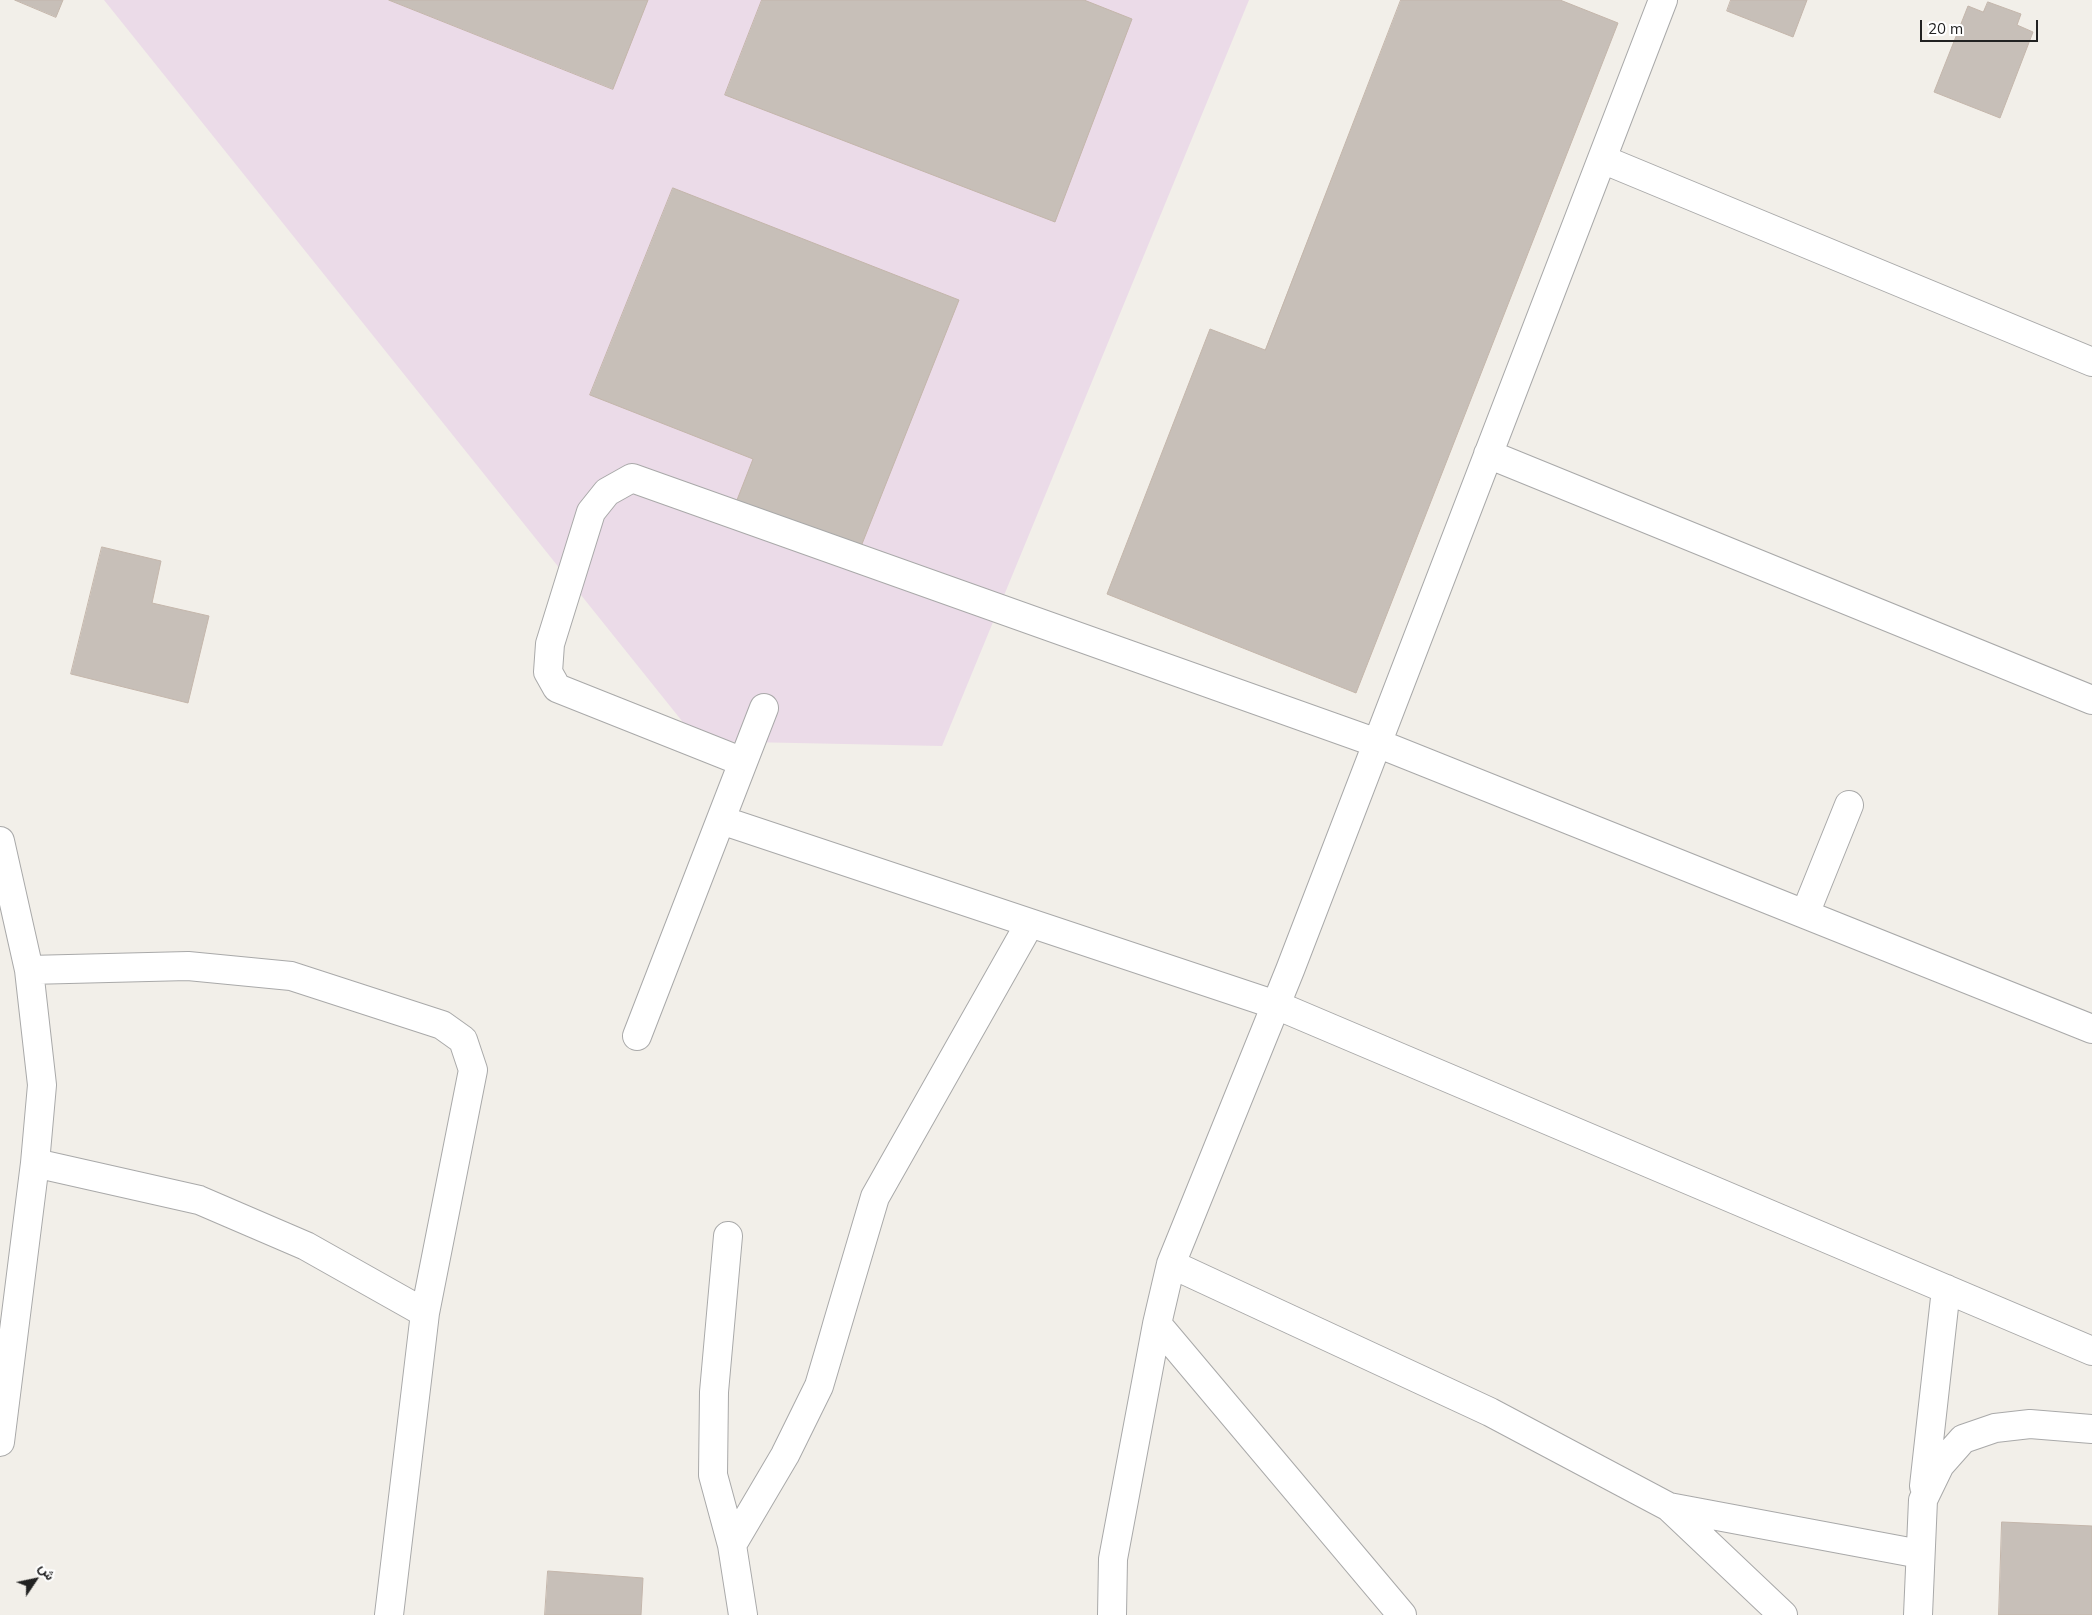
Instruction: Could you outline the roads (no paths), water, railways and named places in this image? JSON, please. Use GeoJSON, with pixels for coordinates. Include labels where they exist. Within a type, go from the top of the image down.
{"type":"FeatureCollection","features":[{"type":"Feature","properties":{"kind":"street"},"geometry":{"type":"LineString","coordinates":[[1112,1615],[1114,1559],[1157,1324],[1171,1264],[1276,1005],[1663,0]]}},
{"type":"Feature","properties":{"kind":"street"},"geometry":{"type":"LineString","coordinates":[[1602,159],[2092,362]]}},
{"type":"Feature","properties":{"kind":"street"},"geometry":{"type":"LineString","coordinates":[[1488,454],[2092,700]]}},
{"type":"Feature","properties":{"kind":"street"},"geometry":{"type":"LineString","coordinates":[[743,762],[557,688],[548,672],[550,644],[591,512],[607,492],[632,478],[1377,743],[2092,1029]]}},
{"type":"Feature","properties":{"kind":"street"},"geometry":{"type":"LineString","coordinates":[[637,1036],[764,708]]}},
{"type":"Feature","properties":{"kind":"street"},"geometry":{"type":"LineString","coordinates":[[1805,914],[1849,805]]}},
{"type":"Feature","properties":{"kind":"street"},"geometry":{"type":"LineString","coordinates":[[721,820],[1276,1005],[2092,1351]]}},
{"type":"Feature","properties":{"kind":"street"},"geometry":{"type":"LineString","coordinates":[[0,841],[29,970],[42,1085],[35,1163],[0,1442]]}},
{"type":"Feature","properties":{"kind":"street"},"geometry":{"type":"LineString","coordinates":[[732,1545],[785,1455],[819,1386],[875,1197],[1030,923]]}},
{"type":"Feature","properties":{"kind":"street"},"geometry":{"type":"LineString","coordinates":[[29,970],[188,966],[291,976],[442,1025],[463,1040],[473,1070],[425,1313],[389,1615]]}},
{"type":"Feature","properties":{"kind":"street"},"geometry":{"type":"LineString","coordinates":[[35,1163],[199,1200],[306,1246],[425,1313]]}},
{"type":"Feature","properties":{"kind":"street"},"geometry":{"type":"LineString","coordinates":[[728,1236],[714,1392],[713,1475],[732,1545],[743,1615]]}},
{"type":"Feature","properties":{"kind":"street"},"geometry":{"type":"LineString","coordinates":[[1171,1264],[1490,1412],[1669,1507],[1783,1615]]}},
{"type":"Feature","properties":{"kind":"street"},"geometry":{"type":"LineString","coordinates":[[1918,1615],[1923,1500],[1946,1289]]}},
{"type":"Feature","properties":{"kind":"street"},"geometry":{"type":"LineString","coordinates":[[1157,1324],[1401,1614]]}},
{"type":"Feature","properties":{"kind":"street"},"geometry":{"type":"LineString","coordinates":[[1923,1500],[1940,1465],[1963,1439],[1996,1428],[2030,1424],[2092,1429]]}},
{"type":"Feature","properties":{"kind":"street"},"geometry":{"type":"LineString","coordinates":[[1669,1507],[1920,1554]]}}]}
